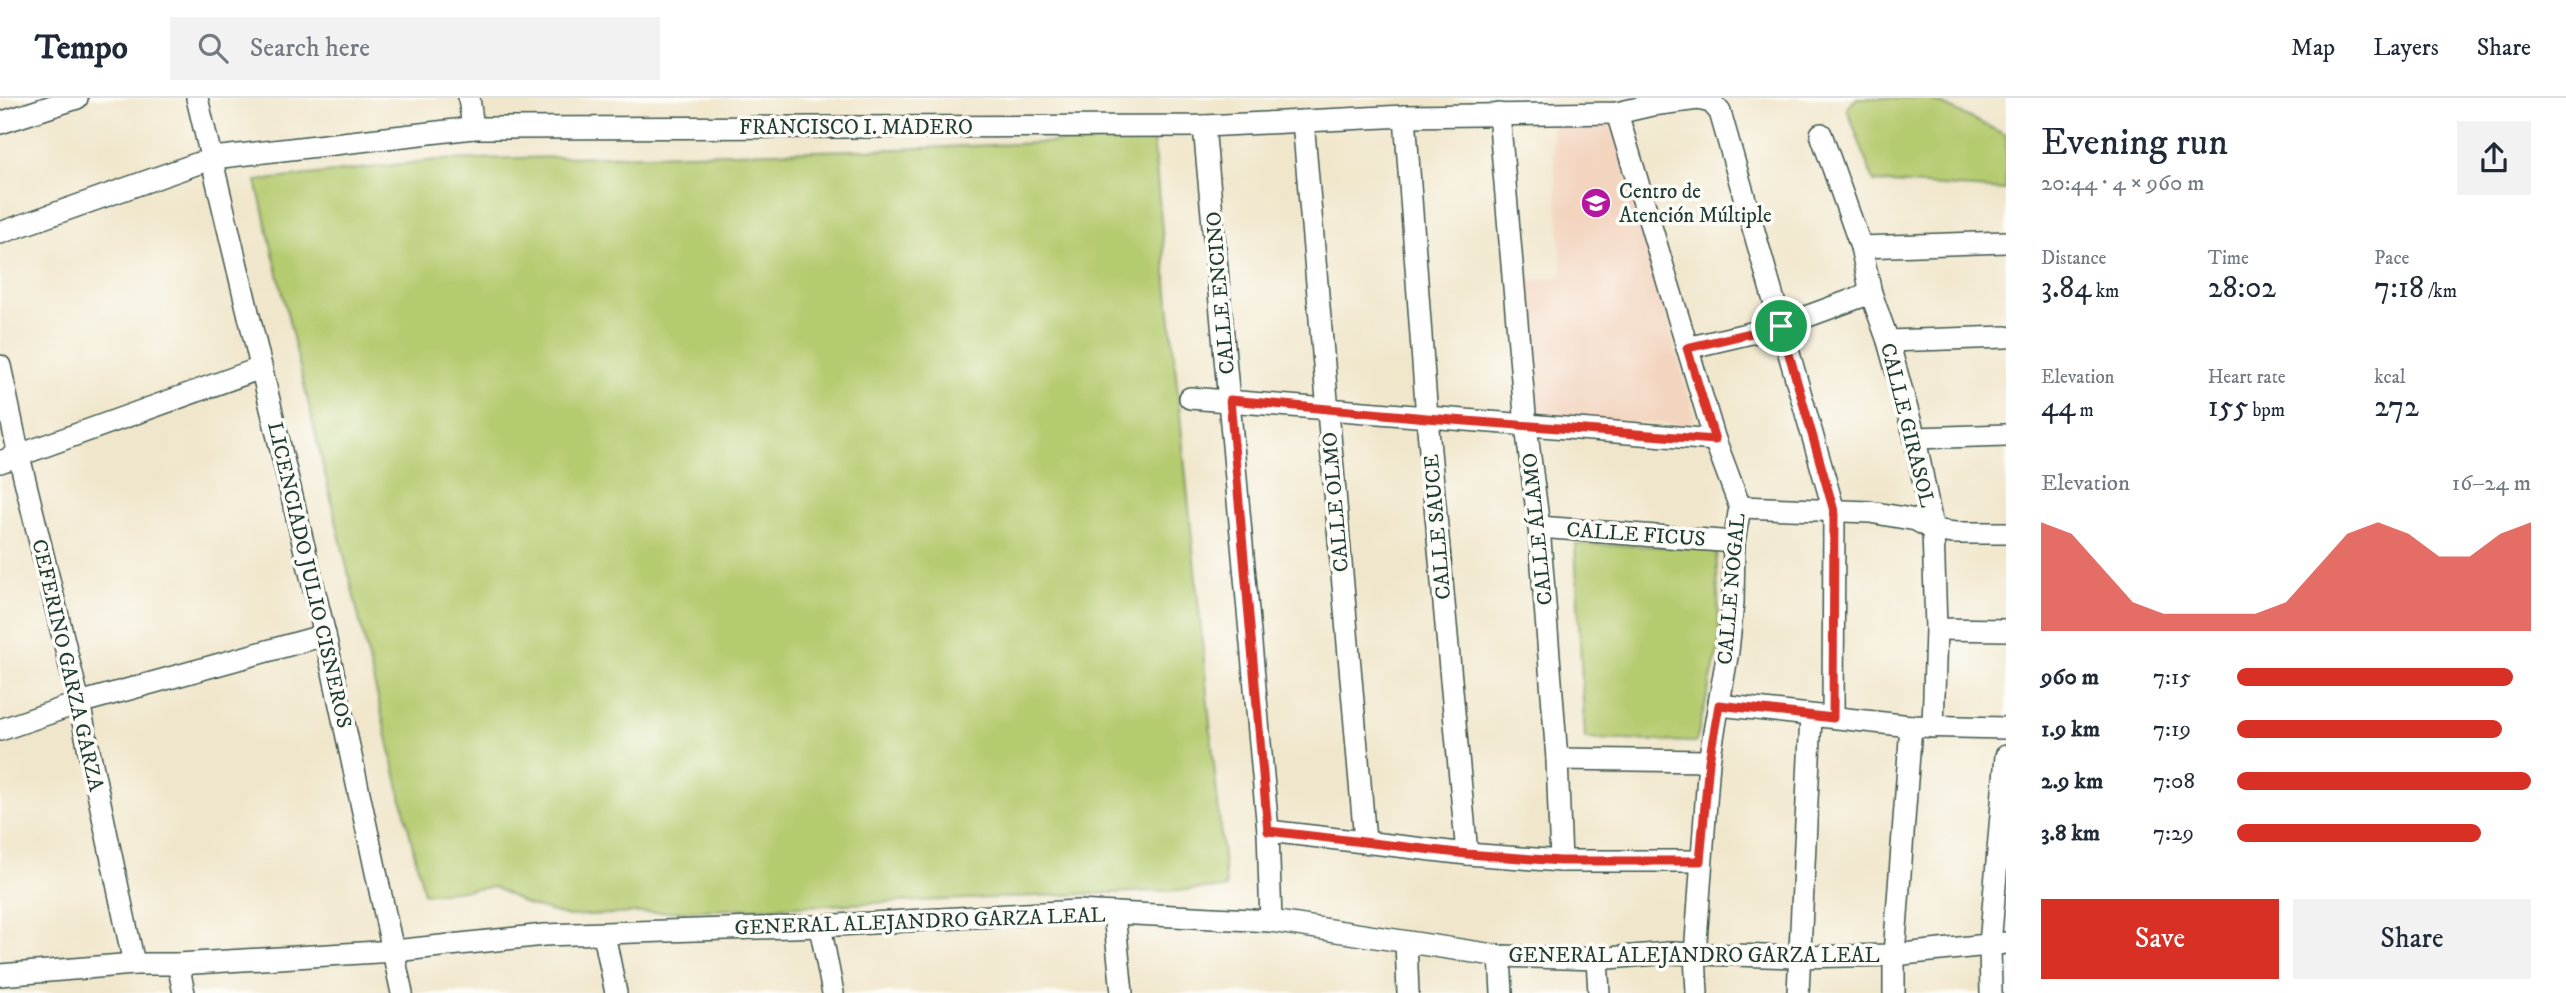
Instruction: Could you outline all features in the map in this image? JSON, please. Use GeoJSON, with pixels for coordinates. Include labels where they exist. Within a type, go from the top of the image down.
{"type":"FeatureCollection","features":[{"type":"Feature","properties":{"kind":"street"},"geometry":{"type":"LineString","coordinates":[[0,123],[78,98]]}},
{"type":"Feature","properties":{"kind":"street","name":"LICENCIADO JULIO CISNEROS"},"geometry":{"type":"LineString","coordinates":[[197,98],[325,635],[402,993]]}},
{"type":"Feature","properties":{"kind":"street"},"geometry":{"type":"LineString","coordinates":[[469,98],[473,128]]}},
{"type":"Feature","properties":{"kind":"street","name":"FRANCISCO I. MADERO"},"geometry":{"type":"LineString","coordinates":[[0,233],[213,158],[473,128],[1204,126],[1405,116],[1617,113],[1698,99],[1711,102],[1720,112],[1781,326]]}},
{"type":"Feature","properties":{"kind":"street","name":"CALLE NOGAL"},"geometry":{"type":"LineString","coordinates":[[1617,113],[1715,440],[1740,507],[1734,541],[1732,615],[1709,761],[1700,861],[1695,955],[1697,993]]}},
{"type":"Feature","properties":{"kind":"street","name":"CALLE ÁLAMO"},"geometry":{"type":"LineString","coordinates":[[1499,114],[1526,426],[1539,527],[1558,759],[1560,861]]}},
{"type":"Feature","properties":{"kind":"street","name":"CALLE SAUCE"},"geometry":{"type":"LineString","coordinates":[[1405,116],[1427,418],[1467,854]]}},
{"type":"Feature","properties":{"kind":"street","name":"CALLE OLMO"},"geometry":{"type":"LineString","coordinates":[[1303,121],[1365,841]]}},
{"type":"Feature","properties":{"kind":"street","name":"CALLE ENCINO"},"geometry":{"type":"LineString","coordinates":[[1204,126],[1268,831],[1271,921]]}},
{"type":"Feature","properties":{"kind":"street","name":"CALLE GIRASOL"},"geometry":{"type":"LineString","coordinates":[[1821,134],[1861,247],[1871,293],[1888,341],[1915,438],[1933,530],[1936,629],[1894,955],[1894,993]]}},
{"type":"Feature","properties":{"kind":"street"},"geometry":{"type":"LineString","coordinates":[[1861,247],[2006,242]]}},
{"type":"Feature","properties":{"kind":"street"},"geometry":{"type":"LineString","coordinates":[[1687,348],[1781,326],[1871,293]]}},
{"type":"Feature","properties":{"kind":"street"},"geometry":{"type":"LineString","coordinates":[[1781,326],[1834,511],[1833,718]]}},
{"type":"Feature","properties":{"kind":"street"},"geometry":{"type":"LineString","coordinates":[[1888,341],[2006,337]]}},
{"type":"Feature","properties":{"kind":"street","name":"CEFERINO GARZA GARZA"},"geometry":{"type":"LineString","coordinates":[[0,366],[9,459],[79,703],[134,964]]}},
{"type":"Feature","properties":{"kind":"street"},"geometry":{"type":"LineString","coordinates":[[9,459],[261,368]]}},
{"type":"Feature","properties":{"kind":"street"},"geometry":{"type":"LineString","coordinates":[[1190,398],[1715,440]]}},
{"type":"Feature","properties":{"kind":"street"},"geometry":{"type":"LineString","coordinates":[[1915,438],[2006,435]]}},
{"type":"Feature","properties":{"kind":"street"},"geometry":{"type":"LineString","coordinates":[[1740,507],[1897,515],[1916,520],[1933,530],[1954,533],[2006,533]]}},
{"type":"Feature","properties":{"kind":"street","name":"CALLE FICUS"},"geometry":{"type":"LineString","coordinates":[[1539,527],[1734,541]]}},
{"type":"Feature","properties":{"kind":"street"},"geometry":{"type":"LineString","coordinates":[[1936,629],[2006,630]]}},
{"type":"Feature","properties":{"kind":"street"},"geometry":{"type":"LineString","coordinates":[[0,730],[79,703],[325,635]]}},
{"type":"Feature","properties":{"kind":"street"},"geometry":{"type":"LineString","coordinates":[[1719,705],[1922,727],[2006,728]]}},
{"type":"Feature","properties":{"kind":"street"},"geometry":{"type":"LineString","coordinates":[[1798,993],[1811,716]]}},
{"type":"Feature","properties":{"kind":"street"},"geometry":{"type":"LineString","coordinates":[[1991,993],[1998,944],[2006,756]]}},
{"type":"Feature","properties":{"kind":"street"},"geometry":{"type":"LineString","coordinates":[[1558,759],[1709,761]]}},
{"type":"Feature","properties":{"kind":"street"},"geometry":{"type":"LineString","coordinates":[[1268,831],[1467,854],[1560,861],[1700,861]]}},
{"type":"Feature","properties":{"kind":"street","name":"GENERAL ALEJANDRO GARZA LEAL"},"geometry":{"type":"LineString","coordinates":[[0,975],[134,964],[178,964],[394,951],[544,935],[820,926],[1077,911],[1271,921],[1500,956],[1597,959],[1669,953],[1798,957],[1894,955],[1998,944]]}},
{"type":"Feature","properties":{"kind":"street"},"geometry":{"type":"LineString","coordinates":[[1114,913],[1122,993]]}},
{"type":"Feature","properties":{"kind":"street"},"geometry":{"type":"LineString","coordinates":[[820,926],[833,993]]}},
{"type":"Feature","properties":{"kind":"street"},"geometry":{"type":"LineString","coordinates":[[604,934],[616,993]]}},
{"type":"Feature","properties":{"kind":"street"},"geometry":{"type":"LineString","coordinates":[[1406,942],[1408,993]]}},
{"type":"Feature","properties":{"kind":"street"},"geometry":{"type":"LineString","coordinates":[[1500,956],[1502,993]]}},
{"type":"Feature","properties":{"kind":"street"},"geometry":{"type":"LineString","coordinates":[[1597,959],[1599,993]]}},
{"type":"Feature","properties":{"kind":"street"},"geometry":{"type":"LineString","coordinates":[[178,964],[184,993]]}},
{"type":"Feature","properties":{"kind":"shaded area","name":"Centro de Atención Múltiple"},"geometry":{"type":"Polygon","coordinates":[[[1551,122],[1607,123],[1613,130],[1694,416],[1690,425],[1540,417],[1535,414],[1525,282],[1563,277],[1551,122]]]}},
{"type":"Feature","properties":{"kind":"green space"},"geometry":{"type":"Polygon","coordinates":[[[1857,98],[1928,98],[2006,135],[2006,190],[1874,182],[1847,108],[1857,98]]]}},
{"type":"Feature","properties":{"kind":"green space"},"geometry":{"type":"Polygon","coordinates":[[[1153,138],[1226,888],[568,916],[528,905],[494,887],[424,894],[256,181],[437,160],[899,149],[1153,138]]]}},
{"type":"Feature","properties":{"kind":"green space"},"geometry":{"type":"Polygon","coordinates":[[[1575,544],[1716,548],[1720,642],[1696,742],[1585,739],[1575,544]]]}},
{"type":"Feature","properties":{"kind":"place","name":"Centro de Atención Múltiple"},"geometry":{"type":"Point","coordinates":[1596,203]}},
{"type":"Feature","properties":{"kind":"route"},"geometry":{"type":"LineString","coordinates":[[1781,326],[1834,511],[1833,718],[1719,705],[1709,761],[1700,861],[1560,861],[1467,854],[1268,831],[1230,400],[1715,440],[1687,348],[1781,326]]}}]}
